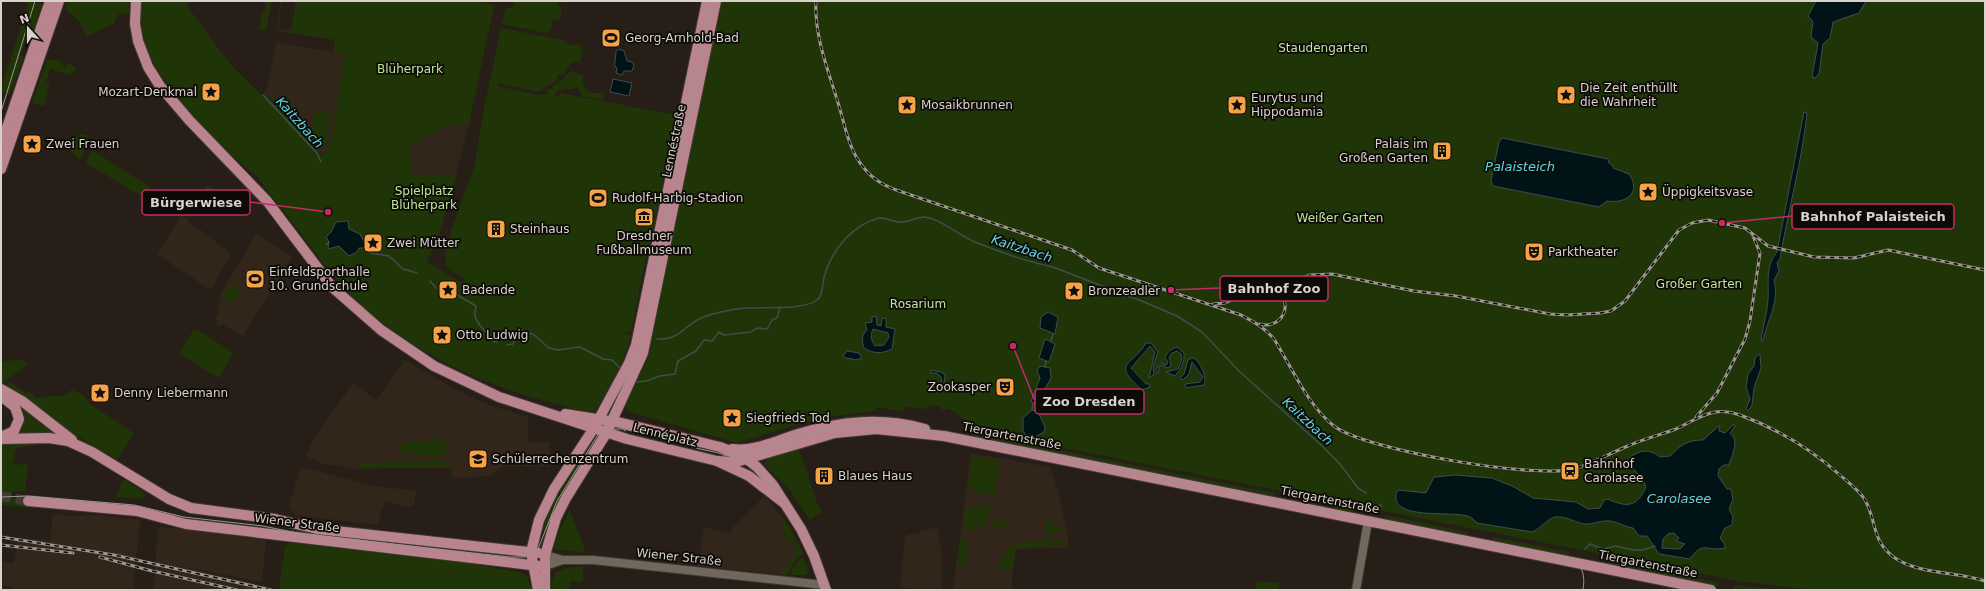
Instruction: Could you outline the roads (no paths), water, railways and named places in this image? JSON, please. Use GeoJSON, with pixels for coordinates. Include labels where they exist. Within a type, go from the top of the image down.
{"type":"FeatureCollection","features":[{"type":"Feature","properties":{"kind":"main road"},"geometry":{"type":"LineString","coordinates":[[1,169],[50,1]]}},
{"type":"Feature","properties":{"kind":"main road"},"geometry":{"type":"LineString","coordinates":[[1,145],[36,52],[59,1]]}},
{"type":"Feature","properties":{"kind":"main road"},"geometry":{"type":"LineString","coordinates":[[136,1],[136,33],[142,54],[155,78],[172,102],[260,192],[324,277],[356,309],[409,350],[434,366],[499,397],[543,412],[596,424]]}},
{"type":"Feature","properties":{"kind":"main road","name":"Lennéstraße"},"geometry":{"type":"LineString","coordinates":[[531,552],[539,520],[547,502],[596,424],[629,363],[636,345],[707,1]]}},
{"type":"Feature","properties":{"kind":"main road","name":"Lennéstraße"},"geometry":{"type":"LineString","coordinates":[[612,421],[638,365],[647,336],[716,1]]}},
{"type":"Feature","properties":{"kind":"main road"},"geometry":{"type":"LineString","coordinates":[[1,389],[22,401],[76,444]]}},
{"type":"Feature","properties":{"kind":"main road"},"geometry":{"type":"LineString","coordinates":[[1,396],[15,407],[19,419],[14,430],[1,438]]}},
{"type":"Feature","properties":{"kind":"main road"},"geometry":{"type":"LineString","coordinates":[[545,590],[545,555],[556,518],[566,498],[607,432],[612,421]]}},
{"type":"Feature","properties":{"kind":"main road","name":"Lennéplatz"},"geometry":{"type":"LineString","coordinates":[[596,424],[612,421],[720,447]]}},
{"type":"Feature","properties":{"kind":"main road","name":"Tiergartenstraße"},"geometry":{"type":"LineString","coordinates":[[720,447],[735,450],[747,449],[835,424],[872,421],[905,424],[930,430],[944,436]]}},
{"type":"Feature","properties":{"kind":"main road","name":"Lennéplatz"},"geometry":{"type":"LineString","coordinates":[[596,424],[607,432],[717,462]]}},
{"type":"Feature","properties":{"kind":"main road","name":"Tiergartenstraße"},"geometry":{"type":"LineString","coordinates":[[717,462],[729,462],[746,458],[849,430],[892,429],[944,436],[1711,590]]}},
{"type":"Feature","properties":{"kind":"main road"},"geometry":{"type":"LineString","coordinates":[[1,438],[49,438],[76,444]]}},
{"type":"Feature","properties":{"kind":"main road","name":"Wiener Straße"},"geometry":{"type":"LineString","coordinates":[[76,444],[157,492],[191,508],[275,519],[306,527],[531,552],[545,555]]}},
{"type":"Feature","properties":{"kind":"main road"},"geometry":{"type":"LineString","coordinates":[[720,447],[746,458],[774,485],[801,529],[825,588]]}},
{"type":"Feature","properties":{"kind":"main road"},"geometry":{"type":"LineString","coordinates":[[717,462],[749,476],[784,503]]}},
{"type":"Feature","properties":{"kind":"main road","name":"Wiener Straße"},"geometry":{"type":"LineString","coordinates":[[28,501],[137,511],[186,524],[454,554],[533,566],[545,566]]}},
{"type":"Feature","properties":{"kind":"main road"},"geometry":{"type":"LineString","coordinates":[[531,552],[538,590]]}},
{"type":"Feature","properties":{"kind":"street"},"geometry":{"type":"LineString","coordinates":[[1356,590],[1368,521]]}},
{"type":"Feature","properties":{"kind":"street","name":"Wiener Straße"},"geometry":{"type":"LineString","coordinates":[[545,555],[563,560],[593,560],[791,582],[825,588]]}},
{"type":"Feature","properties":{"kind":"street","name":"Wiener Straße"},"geometry":{"type":"LineString","coordinates":[[545,566],[563,560]]}},
{"type":"Feature","properties":{"kind":"water"},"geometry":{"type":"Polygon","coordinates":[[[1816,1],[1866,1],[1859,13],[1833,22],[1830,38],[1823,44],[1819,74],[1815,78],[1812,77],[1818,43],[1811,37],[1813,22],[1808,16],[1816,1]]]}},
{"type":"Feature","properties":{"kind":"water"},"geometry":{"type":"Polygon","coordinates":[[[619,49],[624,51],[627,61],[632,62],[634,65],[632,71],[624,71],[622,75],[616,73],[617,69],[614,64],[616,51],[619,49]]]}},
{"type":"Feature","properties":{"kind":"water"},"geometry":{"type":"Polygon","coordinates":[[[613,79],[632,83],[629,96],[610,92],[613,79]]]}},
{"type":"Feature","properties":{"kind":"water"},"geometry":{"type":"Polygon","coordinates":[[[1804,112],[1807,113],[1802,150],[1780,259],[1777,263],[1779,271],[1774,280],[1774,303],[1763,341],[1761,340],[1768,300],[1769,269],[1773,257],[1777,252],[1804,112]]]}},
{"type":"Feature","properties":{"kind":"water","name":"Palaisteich"},"geometry":{"type":"Polygon","coordinates":[[[1502,138],[1608,159],[1613,168],[1629,174],[1633,181],[1633,192],[1626,199],[1620,201],[1607,201],[1599,207],[1493,186],[1491,181],[1499,142],[1502,138]]]}},
{"type":"Feature","properties":{"kind":"water"},"geometry":{"type":"Polygon","coordinates":[[[348,221],[349,229],[360,234],[367,248],[359,248],[357,252],[349,256],[339,246],[328,249],[329,242],[326,237],[331,232],[336,222],[348,221]]]}},
{"type":"Feature","properties":{"kind":"water"},"geometry":{"type":"Polygon","coordinates":[[[1048,312],[1058,317],[1055,334],[1040,328],[1041,317],[1048,312]]]}},
{"type":"Feature","properties":{"kind":"water"},"geometry":{"type":"Polygon","coordinates":[[[876,316],[877,325],[881,326],[882,318],[886,319],[886,327],[895,329],[892,349],[878,353],[864,348],[862,339],[867,330],[865,323],[872,322],[872,317],[876,316]],[[873,329],[871,338],[875,346],[884,345],[889,337],[888,333],[873,329]]]}},
{"type":"Feature","properties":{"kind":"water"},"geometry":{"type":"Polygon","coordinates":[[[1045,339],[1055,344],[1049,362],[1039,358],[1045,339]]]}},
{"type":"Feature","properties":{"kind":"water"},"geometry":{"type":"Polygon","coordinates":[[[1146,343],[1151,343],[1158,352],[1153,367],[1154,374],[1149,378],[1155,352],[1150,346],[1131,368],[1146,384],[1149,384],[1150,387],[1142,390],[1132,381],[1127,374],[1126,369],[1127,365],[1146,343]]]}},
{"type":"Feature","properties":{"kind":"water"},"geometry":{"type":"Polygon","coordinates":[[[1177,347],[1184,353],[1184,359],[1175,376],[1166,372],[1178,369],[1182,360],[1181,354],[1177,351],[1172,353],[1169,357],[1171,366],[1168,368],[1162,365],[1159,366],[1159,372],[1157,373],[1157,369],[1159,365],[1161,363],[1166,365],[1168,363],[1165,357],[1167,354],[1177,347]]]}},
{"type":"Feature","properties":{"kind":"water"},"geometry":{"type":"Polygon","coordinates":[[[847,351],[859,353],[862,358],[855,360],[848,359],[843,356],[847,351]]]}},
{"type":"Feature","properties":{"kind":"water"},"geometry":{"type":"Polygon","coordinates":[[[1759,354],[1761,368],[1754,388],[1752,405],[1748,411],[1746,409],[1750,399],[1746,387],[1748,374],[1754,366],[1755,358],[1759,354]]]}},
{"type":"Feature","properties":{"kind":"water"},"geometry":{"type":"Polygon","coordinates":[[[1192,358],[1195,359],[1200,365],[1204,373],[1205,382],[1204,385],[1186,388],[1185,384],[1200,382],[1203,377],[1192,362],[1189,374],[1183,380],[1180,378],[1184,374],[1188,360],[1192,358]]]}},
{"type":"Feature","properties":{"kind":"water"},"geometry":{"type":"Polygon","coordinates":[[[1041,366],[1050,368],[1051,378],[1042,394],[1040,404],[1031,402],[1040,378],[1037,370],[1041,366]]]}},
{"type":"Feature","properties":{"kind":"water"},"geometry":{"type":"Polygon","coordinates":[[[931,370],[941,372],[945,375],[943,387],[940,391],[928,390],[928,386],[936,388],[942,382],[941,377],[937,373],[931,373],[931,370]]]}},
{"type":"Feature","properties":{"kind":"water"},"geometry":{"type":"Polygon","coordinates":[[[1032,410],[1038,412],[1045,427],[1044,432],[1035,437],[1026,435],[1023,431],[1023,418],[1032,410]]]}},
{"type":"Feature","properties":{"kind":"water","name":"Carolasee"},"geometry":{"type":"Polygon","coordinates":[[[1734,424],[1735,426],[1730,433],[1733,436],[1735,444],[1729,465],[1724,465],[1719,469],[1718,476],[1727,489],[1731,489],[1733,499],[1729,509],[1733,517],[1732,525],[1725,528],[1720,538],[1725,545],[1725,548],[1702,548],[1694,553],[1690,559],[1659,554],[1647,536],[1639,536],[1633,528],[1612,521],[1584,524],[1563,517],[1556,517],[1550,519],[1532,532],[1477,523],[1471,517],[1463,515],[1408,510],[1400,506],[1396,500],[1396,493],[1399,490],[1426,493],[1434,477],[1455,475],[1492,478],[1514,487],[1533,498],[1576,502],[1588,509],[1600,508],[1604,500],[1608,499],[1621,504],[1631,504],[1639,499],[1646,487],[1643,479],[1626,461],[1638,453],[1647,451],[1660,457],[1670,456],[1688,442],[1703,440],[1720,425],[1719,431],[1725,433],[1734,424]],[[1674,533],[1668,534],[1663,539],[1662,548],[1680,549],[1685,544],[1676,541],[1679,538],[1674,533]]]}},
{"type":"Feature","properties":{"kind":"waterway","name":"Kaitzbach"},"geometry":{"type":"LineString","coordinates":[[263,95],[317,153],[321,162]]}},
{"type":"Feature","properties":{"kind":"waterway","name":"Kaitzbach"},"geometry":{"type":"LineString","coordinates":[[657,339],[670,338],[680,333],[693,322],[715,313],[741,308],[788,307],[809,304],[817,300],[821,295],[825,274],[838,247],[860,226],[879,218],[897,222],[909,221],[921,217],[930,218],[975,242],[1014,256],[1053,267],[1177,316],[1202,332],[1239,371],[1320,444],[1340,464],[1358,488],[1366,493]]}},
{"type":"Feature","properties":{"kind":"waterway"},"geometry":{"type":"LineString","coordinates":[[326,245],[329,242]]}},
{"type":"Feature","properties":{"kind":"waterway"},"geometry":{"type":"LineString","coordinates":[[367,248],[370,253],[389,256],[403,269],[417,273]]}},
{"type":"Feature","properties":{"kind":"waterway"},"geometry":{"type":"LineString","coordinates":[[430,281],[436,288]]}},
{"type":"Feature","properties":{"kind":"waterway"},"geometry":{"type":"LineString","coordinates":[[454,293],[476,306],[475,315],[478,323],[492,341],[497,342]]}},
{"type":"Feature","properties":{"kind":"waterway"},"geometry":{"type":"LineString","coordinates":[[636,382],[675,374],[678,361],[696,351],[704,340],[712,341],[719,332],[724,335],[751,332],[757,328],[767,329],[772,320],[777,318],[780,307]]}},
{"type":"Feature","properties":{"kind":"waterway"},"geometry":{"type":"LineString","coordinates":[[507,345],[513,344],[517,334],[523,332],[533,334],[549,348],[558,350],[580,347],[603,359],[612,360],[620,368]]}},
{"type":"Feature","properties":{"kind":"waterway"},"geometry":{"type":"LineString","coordinates":[[1051,341],[1053,334]]}},
{"type":"Feature","properties":{"kind":"waterway"},"geometry":{"type":"LineString","coordinates":[[1045,367],[1046,361]]}},
{"type":"Feature","properties":{"kind":"waterway"},"geometry":{"type":"LineString","coordinates":[[1032,410],[1033,403]]}},
{"type":"Feature","properties":{"kind":"waterway","name":"Kaitzbach"},"geometry":{"type":"LineString","coordinates":[[1585,549],[1590,544],[1603,549],[1616,546],[1633,550],[1643,550],[1655,546]]}},
{"type":"Feature","properties":{"kind":"tunnel"},"geometry":{"type":"LineString","coordinates":[[1,496],[28,501]]}},
{"type":"Feature","properties":{"kind":"tram line"},"geometry":{"type":"LineString","coordinates":[[1,112],[35,1]]}},
{"type":"Feature","properties":{"kind":"tram line"},"geometry":{"type":"LineString","coordinates":[[1,497],[28,496],[134,505],[184,517],[263,526],[302,534],[509,557],[525,557],[538,549],[557,501],[607,420],[640,352],[712,1]]}},
{"type":"Feature","properties":{"kind":"tram line"},"geometry":{"type":"LineString","coordinates":[[615,407],[616,419],[625,431]]}},
{"type":"Feature","properties":{"kind":"tram line"},"geometry":{"type":"LineString","coordinates":[[723,455],[750,453],[792,439],[834,428],[876,424],[905,426],[1569,560],[1581,568],[1584,580],[1583,590]]}},
{"type":"Feature","properties":{"kind":"tram line"},"geometry":{"type":"LineString","coordinates":[[600,433],[608,429],[624,429],[734,457],[744,462],[774,487],[786,502],[805,536],[827,590]]}},
{"type":"Feature","properties":{"kind":"railway"},"geometry":{"type":"LineString","coordinates":[[816,1],[817,28],[820,41],[848,138],[859,161],[872,177],[886,186],[896,190],[1072,250],[1099,268],[1241,315],[1263,328],[1274,339],[1308,397],[1325,418],[1334,426],[1352,435],[1380,445],[1454,461],[1493,467],[1558,471],[1583,466],[1634,444],[1676,429],[1710,413],[1734,413],[1781,433],[1794,441],[1830,466],[1854,487],[1860,493],[1869,508],[1878,538],[1882,545],[1895,558],[1904,563],[1926,570],[1985,581]]}},
{"type":"Feature","properties":{"kind":"railway"},"geometry":{"type":"LineString","coordinates":[[1213,304],[1225,303],[1257,289],[1282,286],[1310,275],[1332,274],[1414,291],[1456,296],[1550,314],[1567,315],[1600,313],[1611,311],[1625,301],[1679,230],[1692,223],[1708,220],[1745,228],[1768,246],[1814,257],[1854,258],[1888,250],[1985,270]]}},
{"type":"Feature","properties":{"kind":"railway"},"geometry":{"type":"LineString","coordinates":[[1696,417],[1717,393],[1745,339],[1750,321],[1760,253],[1753,236]]}},
{"type":"Feature","properties":{"kind":"railway"},"geometry":{"type":"LineString","coordinates":[[1260,324],[1269,325],[1276,322],[1281,318],[1284,311],[1285,304],[1283,298],[1278,292],[1269,288]]}},
{"type":"Feature","properties":{"kind":"railway"},"geometry":{"type":"LineString","coordinates":[[1,537],[114,555],[271,590]]}},
{"type":"Feature","properties":{"kind":"railway"},"geometry":{"type":"LineString","coordinates":[[1,545],[73,553]]}},
{"type":"Feature","properties":{"kind":"railway"},"geometry":{"type":"LineString","coordinates":[[100,557],[152,571],[237,590]]}},
{"type":"Feature","properties":{"kind":"place","name":"Georg-Arnhold-Bad"},"geometry":{"type":"Point","coordinates":[611,38]}},
{"type":"Feature","properties":{"kind":"place","name":"Mozart-Denkmal"},"geometry":{"type":"Point","coordinates":[211,92]}},
{"type":"Feature","properties":{"kind":"place","name":"Die Zeit enthüllt die Wahrheit"},"geometry":{"type":"Point","coordinates":[1566,95]}},
{"type":"Feature","properties":{"kind":"place","name":"Mosaikbrunnen"},"geometry":{"type":"Point","coordinates":[907,105]}},
{"type":"Feature","properties":{"kind":"place","name":"Eurytus und Hippodamia"},"geometry":{"type":"Point","coordinates":[1237,105]}},
{"type":"Feature","properties":{"kind":"place","name":"Zwei Frauen"},"geometry":{"type":"Point","coordinates":[32,144]}},
{"type":"Feature","properties":{"kind":"place","name":"Palais im Großen Garten"},"geometry":{"type":"Point","coordinates":[1442,151]}},
{"type":"Feature","properties":{"kind":"place","name":"Üppigkeitsvase"},"geometry":{"type":"Point","coordinates":[1648,192]}},
{"type":"Feature","properties":{"kind":"place","name":"Rudolf-Harbig-Stadion"},"geometry":{"type":"Point","coordinates":[598,198]}},
{"type":"Feature","properties":{"kind":"place","name":"Bürgerwiese"},"geometry":{"type":"Point","coordinates":[328,212]}},
{"type":"Feature","properties":{"kind":"place","name":"Dresdner Fußballmuseum"},"geometry":{"type":"Point","coordinates":[644,217]}},
{"type":"Feature","properties":{"kind":"place","name":"Bahnhof Palaisteich"},"geometry":{"type":"Point","coordinates":[1722,223]}},
{"type":"Feature","properties":{"kind":"place","name":"Steinhaus"},"geometry":{"type":"Point","coordinates":[496,229]}},
{"type":"Feature","properties":{"kind":"place","name":"Zwei Mütter"},"geometry":{"type":"Point","coordinates":[373,243]}},
{"type":"Feature","properties":{"kind":"place","name":"Parktheater"},"geometry":{"type":"Point","coordinates":[1534,252]}},
{"type":"Feature","properties":{"kind":"place","name":"Einfeldsporthalle 10. Grundschule"},"geometry":{"type":"Point","coordinates":[255,279]}},
{"type":"Feature","properties":{"kind":"place","name":"Badende"},"geometry":{"type":"Point","coordinates":[448,290]}},
{"type":"Feature","properties":{"kind":"place","name":"Bahnhof Zoo"},"geometry":{"type":"Point","coordinates":[1171,290]}},
{"type":"Feature","properties":{"kind":"place","name":"Bronzeadler"},"geometry":{"type":"Point","coordinates":[1074,291]}},
{"type":"Feature","properties":{"kind":"place","name":"Otto Ludwig"},"geometry":{"type":"Point","coordinates":[442,335]}},
{"type":"Feature","properties":{"kind":"place","name":"Zoo Dresden"},"geometry":{"type":"Point","coordinates":[1013,346]}},
{"type":"Feature","properties":{"kind":"place","name":"Zookasper"},"geometry":{"type":"Point","coordinates":[1005,387]}},
{"type":"Feature","properties":{"kind":"place","name":"Denny Liebermann"},"geometry":{"type":"Point","coordinates":[100,393]}},
{"type":"Feature","properties":{"kind":"place","name":"Siegfrieds Tod"},"geometry":{"type":"Point","coordinates":[732,418]}},
{"type":"Feature","properties":{"kind":"place","name":"Schülerrechenzentrum"},"geometry":{"type":"Point","coordinates":[478,459]}},
{"type":"Feature","properties":{"kind":"place","name":"Bahnhof Carolasee"},"geometry":{"type":"Point","coordinates":[1570,471]}},
{"type":"Feature","properties":{"kind":"place","name":"Blaues Haus"},"geometry":{"type":"Point","coordinates":[824,476]}},
{"type":"Feature","properties":{"kind":"park label","name":"Staudengarten"},"geometry":{"type":"Point","coordinates":[1323,48]}},
{"type":"Feature","properties":{"kind":"park label","name":"Blüherpark"},"geometry":{"type":"Point","coordinates":[410,69]}},
{"type":"Feature","properties":{"kind":"park label","name":"Spielplatz Blüherpark"},"geometry":{"type":"Point","coordinates":[424,198]}},
{"type":"Feature","properties":{"kind":"park label","name":"Weißer Garten"},"geometry":{"type":"Point","coordinates":[1340,218]}},
{"type":"Feature","properties":{"kind":"park label","name":"Großer Garten"},"geometry":{"type":"Point","coordinates":[1699,284]}},
{"type":"Feature","properties":{"kind":"park label","name":"Rosarium"},"geometry":{"type":"Point","coordinates":[918,304]}}]}
